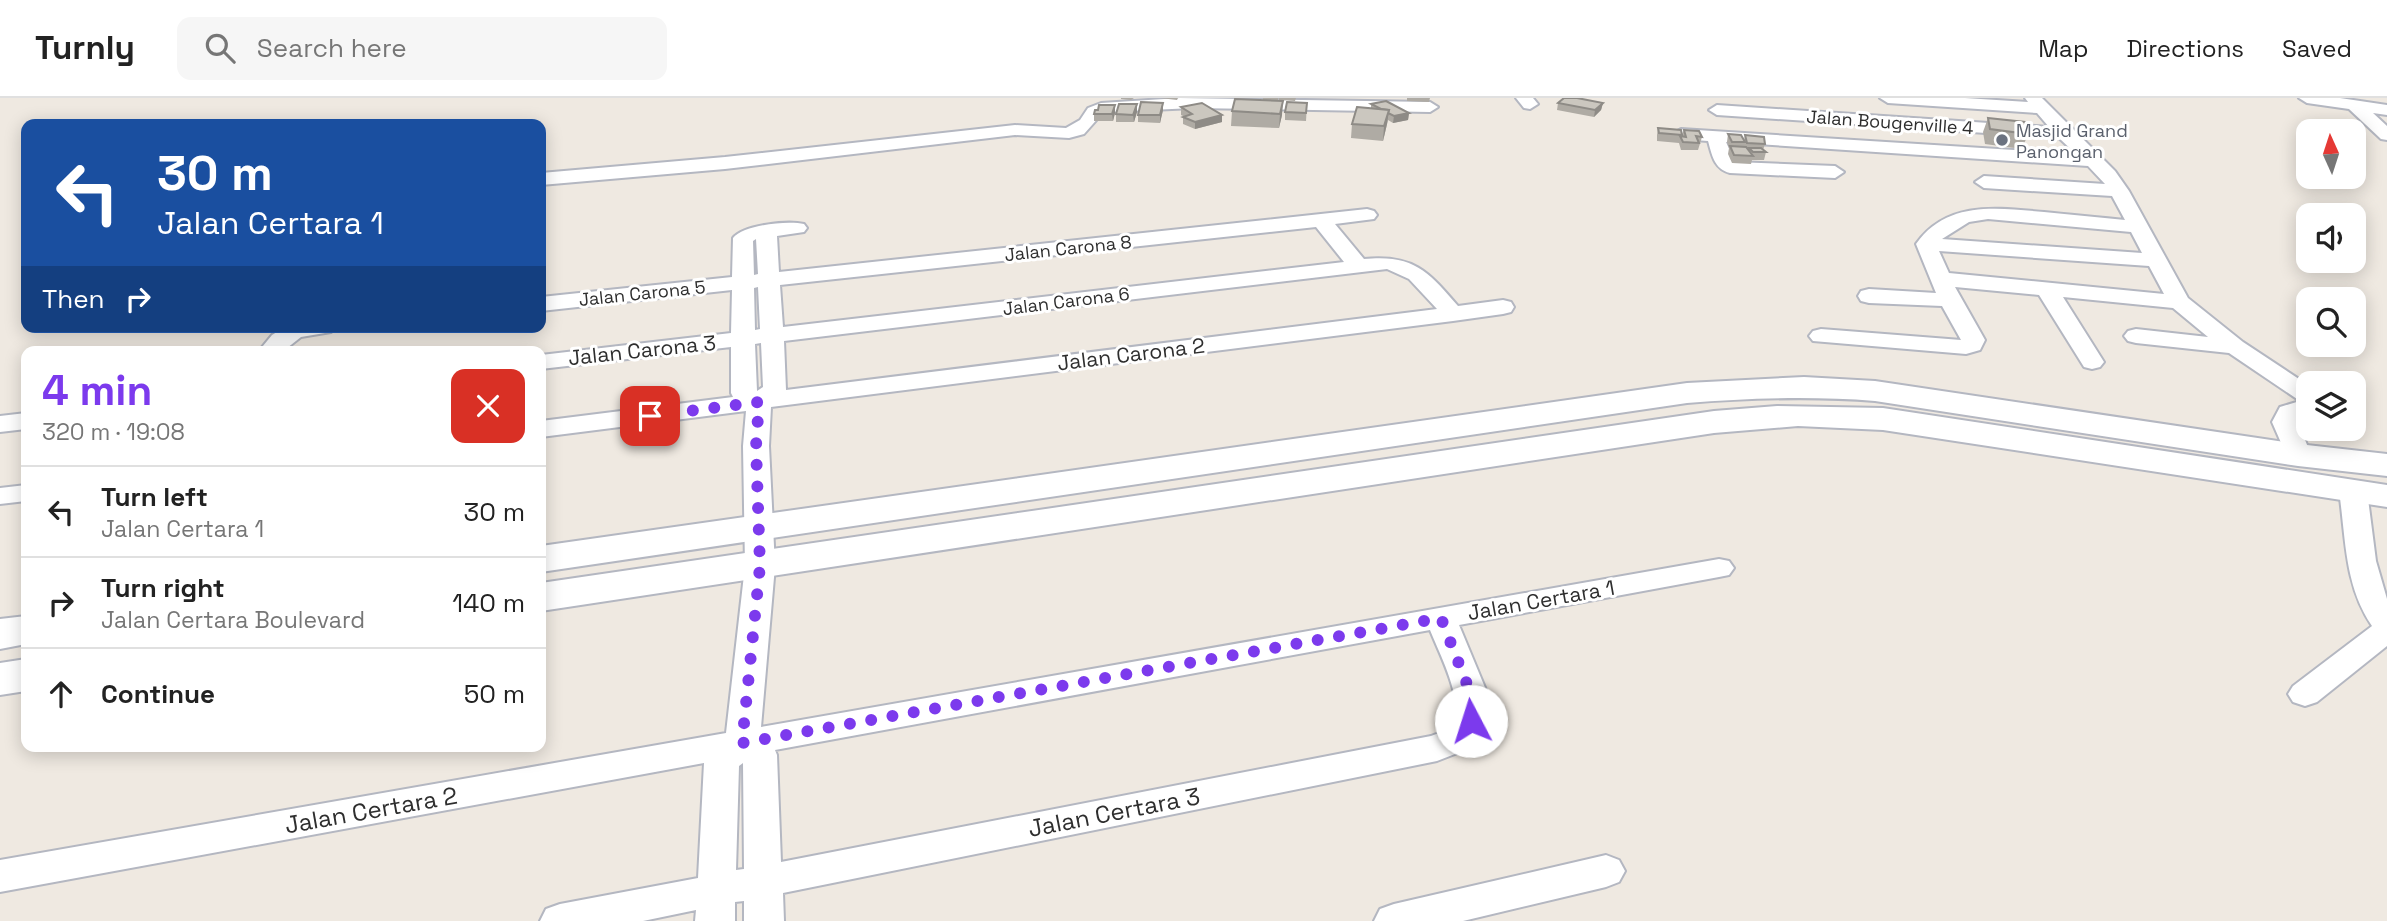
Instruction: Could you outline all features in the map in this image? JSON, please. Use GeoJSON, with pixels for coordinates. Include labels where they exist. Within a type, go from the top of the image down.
{"type":"FeatureCollection","features":[{"type":"Feature","properties":{"kind":"street"},"geometry":{"type":"LineString","coordinates":[[1861,98],[1891,148]]}},
{"type":"Feature","properties":{"kind":"street"},"geometry":{"type":"LineString","coordinates":[[1888,98],[2038,103],[2119,191],[2179,302],[2235,347],[2296,388]]}},
{"type":"Feature","properties":{"kind":"street"},"geometry":{"type":"LineString","coordinates":[[2307,98],[2387,110]]}},
{"type":"Feature","properties":{"kind":"street"},"geometry":{"type":"LineString","coordinates":[[546,179],[725,163],[1024,129],[1063,134],[1083,128],[1094,112],[1107,107],[1191,100],[1284,105],[1376,103],[1430,107]]}},
{"type":"Feature","properties":{"kind":"street"},"geometry":{"type":"LineString","coordinates":[[2356,107],[2387,135]]}},
{"type":"Feature","properties":{"kind":"street","name":"Jalan Bougenville 4"},"geometry":{"type":"LineString","coordinates":[[1717,110],[2064,133]]}},
{"type":"Feature","properties":{"kind":"street"},"geometry":{"type":"LineString","coordinates":[[1681,134],[2094,161]]}},
{"type":"Feature","properties":{"kind":"street"},"geometry":{"type":"LineString","coordinates":[[1716,136],[1723,161],[1730,167],[1835,172]]}},
{"type":"Feature","properties":{"kind":"street"},"geometry":{"type":"LineString","coordinates":[[1984,182],[2119,191]]}},
{"type":"Feature","properties":{"kind":"street"},"geometry":{"type":"LineString","coordinates":[[1926,244],[1934,234],[1957,219],[1977,213],[2138,227]]}},
{"type":"Feature","properties":{"kind":"street","name":"Jalan Carona 8"},"geometry":{"type":"LineString","coordinates":[[743,283],[1367,215]]}},
{"type":"Feature","properties":{"kind":"street"},"geometry":{"type":"LineString","coordinates":[[1321,220],[1359,267]]}},
{"type":"Feature","properties":{"kind":"street"},"geometry":{"type":"LineString","coordinates":[[759,402],[743,393],[743,238],[797,228]]}},
{"type":"Feature","properties":{"kind":"street"},"geometry":{"type":"LineString","coordinates":[[715,906],[722,762],[742,743],[759,547],[756,446],[759,402],[775,389],[766,232]]}},
{"type":"Feature","properties":{"kind":"street"},"geometry":{"type":"LineString","coordinates":[[1926,244],[2156,260]]}},
{"type":"Feature","properties":{"kind":"street"},"geometry":{"type":"LineString","coordinates":[[1821,337],[1966,347],[1972,345],[1973,340],[1950,300],[1926,244]]}},
{"type":"Feature","properties":{"kind":"street","name":"Jalan Carona 6"},"geometry":{"type":"LineString","coordinates":[[743,339],[1401,264],[1415,271],[1453,314]]}},
{"type":"Feature","properties":{"kind":"street"},"geometry":{"type":"LineString","coordinates":[[1941,279],[2179,302]]}},
{"type":"Feature","properties":{"kind":"street","name":"Jalan Carona 5"},"geometry":{"type":"LineString","coordinates":[[546,303],[743,283]]}},
{"type":"Feature","properties":{"kind":"street"},"geometry":{"type":"LineString","coordinates":[[2047,290],[2092,362]]}},
{"type":"Feature","properties":{"kind":"street"},"geometry":{"type":"LineString","coordinates":[[1869,296],[1950,300]]}},
{"type":"Feature","properties":{"kind":"street","name":"Jalan Carona 2"},"geometry":{"type":"LineString","coordinates":[[546,428],[1503,307]]}},
{"type":"Feature","properties":{"kind":"street"},"geometry":{"type":"LineString","coordinates":[[273,346],[285,335],[293,333]]}},
{"type":"Feature","properties":{"kind":"street"},"geometry":{"type":"LineString","coordinates":[[2136,336],[2235,347]]}},
{"type":"Feature","properties":{"kind":"street","name":"Jalan Carona 3"},"geometry":{"type":"LineString","coordinates":[[546,361],[743,339]]}},
{"type":"Feature","properties":{"kind":"street"},"geometry":{"type":"LineString","coordinates":[[546,596],[759,547],[1687,393],[1762,386],[1875,391],[2387,465]]}},
{"type":"Feature","properties":{"kind":"street"},"geometry":{"type":"LineString","coordinates":[[2296,410],[2289,412],[2285,422],[2298,454]]}},
{"type":"Feature","properties":{"kind":"street"},"geometry":{"type":"LineString","coordinates":[[546,558],[759,547],[1714,422],[1785,415],[1844,415],[2370,494],[2367,592],[2377,613],[2387,625]]}},
{"type":"Feature","properties":{"kind":"street"},"geometry":{"type":"LineString","coordinates":[[0,424],[21,422]]}},
{"type":"Feature","properties":{"kind":"street"},"geometry":{"type":"LineString","coordinates":[[0,496],[21,494]]}},
{"type":"Feature","properties":{"kind":"street","name":"Jalan Certara 1"},"geometry":{"type":"LineString","coordinates":[[742,743],[1719,568]]}},
{"type":"Feature","properties":{"kind":"street","name":"Jalan Certara 3"},"geometry":{"type":"LineString","coordinates":[[560,921],[715,906],[765,882],[1437,748],[1461,737],[1471,721],[1474,702],[1441,618]]}},
{"type":"Feature","properties":{"kind":"street"},"geometry":{"type":"LineString","coordinates":[[2305,694],[2387,630]]}},
{"type":"Feature","properties":{"kind":"street"},"geometry":{"type":"LineString","coordinates":[[0,634],[21,631]]}},
{"type":"Feature","properties":{"kind":"street"},"geometry":{"type":"LineString","coordinates":[[0,679],[21,676]]}},
{"type":"Feature","properties":{"kind":"street"},"geometry":{"type":"LineString","coordinates":[[742,743],[760,755],[764,921]]}},
{"type":"Feature","properties":{"kind":"street","name":"Jalan Certara 2"},"geometry":{"type":"LineString","coordinates":[[0,876],[742,743]]}},
{"type":"Feature","properties":{"kind":"street"},"geometry":{"type":"LineString","coordinates":[[1394,921],[1606,871]]}},
{"type":"Feature","properties":{"kind":"building"},"geometry":{"type":"Polygon","coordinates":[[[1564,98],[1603,103],[1595,110],[1558,103],[1564,98]]]}},
{"type":"Feature","properties":{"kind":"building"},"geometry":{"type":"Polygon","coordinates":[[[1235,99],[1283,101],[1280,114],[1232,111],[1235,99]]]}},
{"type":"Feature","properties":{"kind":"building"},"geometry":{"type":"Polygon","coordinates":[[[1386,101],[1409,113],[1394,116],[1388,113],[1389,110],[1371,104],[1386,101]]]}},
{"type":"Feature","properties":{"kind":"building"},"geometry":{"type":"Polygon","coordinates":[[[1141,102],[1163,103],[1160,115],[1138,115],[1141,102]]]}},
{"type":"Feature","properties":{"kind":"building"},"geometry":{"type":"Polygon","coordinates":[[[1287,102],[1307,103],[1306,113],[1285,112],[1287,102]]]}},
{"type":"Feature","properties":{"kind":"building"},"geometry":{"type":"Polygon","coordinates":[[[1202,103],[1222,115],[1195,122],[1183,117],[1192,114],[1181,107],[1202,103]]]}},
{"type":"Feature","properties":{"kind":"building"},"geometry":{"type":"Polygon","coordinates":[[[1119,104],[1137,104],[1133,115],[1116,114],[1119,104]]]}},
{"type":"Feature","properties":{"kind":"building"},"geometry":{"type":"Polygon","coordinates":[[[1099,105],[1115,105],[1112,114],[1094,114],[1099,105]]]}},
{"type":"Feature","properties":{"kind":"building"},"geometry":{"type":"Polygon","coordinates":[[[1357,107],[1389,110],[1384,126],[1352,124],[1357,107]]]}},
{"type":"Feature","properties":{"kind":"building"},"geometry":{"type":"Polygon","coordinates":[[[1988,118],[2025,122],[2028,134],[1990,129],[1988,118]]]}},
{"type":"Feature","properties":{"kind":"building"},"geometry":{"type":"Polygon","coordinates":[[[1658,128],[1681,130],[1682,135],[1659,133],[1658,128]]]}},
{"type":"Feature","properties":{"kind":"building"},"geometry":{"type":"Polygon","coordinates":[[[1684,130],[1699,131],[1702,137],[1696,136],[1699,143],[1683,142],[1680,136],[1686,137],[1684,130]]]}},
{"type":"Feature","properties":{"kind":"building"},"geometry":{"type":"Polygon","coordinates":[[[1728,134],[1741,135],[1745,142],[1732,142],[1728,134]]]}},
{"type":"Feature","properties":{"kind":"building"},"geometry":{"type":"Polygon","coordinates":[[[1745,135],[1764,137],[1765,144],[1747,143],[1745,135]]]}},
{"type":"Feature","properties":{"kind":"building"},"geometry":{"type":"Polygon","coordinates":[[[1730,146],[1746,147],[1753,156],[1734,155],[1730,146]]]}},
{"type":"Feature","properties":{"kind":"building"},"geometry":{"type":"Polygon","coordinates":[[[1749,148],[1761,148],[1766,152],[1753,152],[1749,148]]]}},
{"type":"Feature","properties":{"kind":"place","name":"Masjid Grand Panongan"},"geometry":{"type":"Point","coordinates":[2002,140]}},
{"type":"Feature","properties":{"kind":"route"},"geometry":{"type":"LineString","coordinates":[[650,416],[759,402],[756,446],[760,566],[742,743],[1441,618],[1474,702],[1471,721]]}}]}
